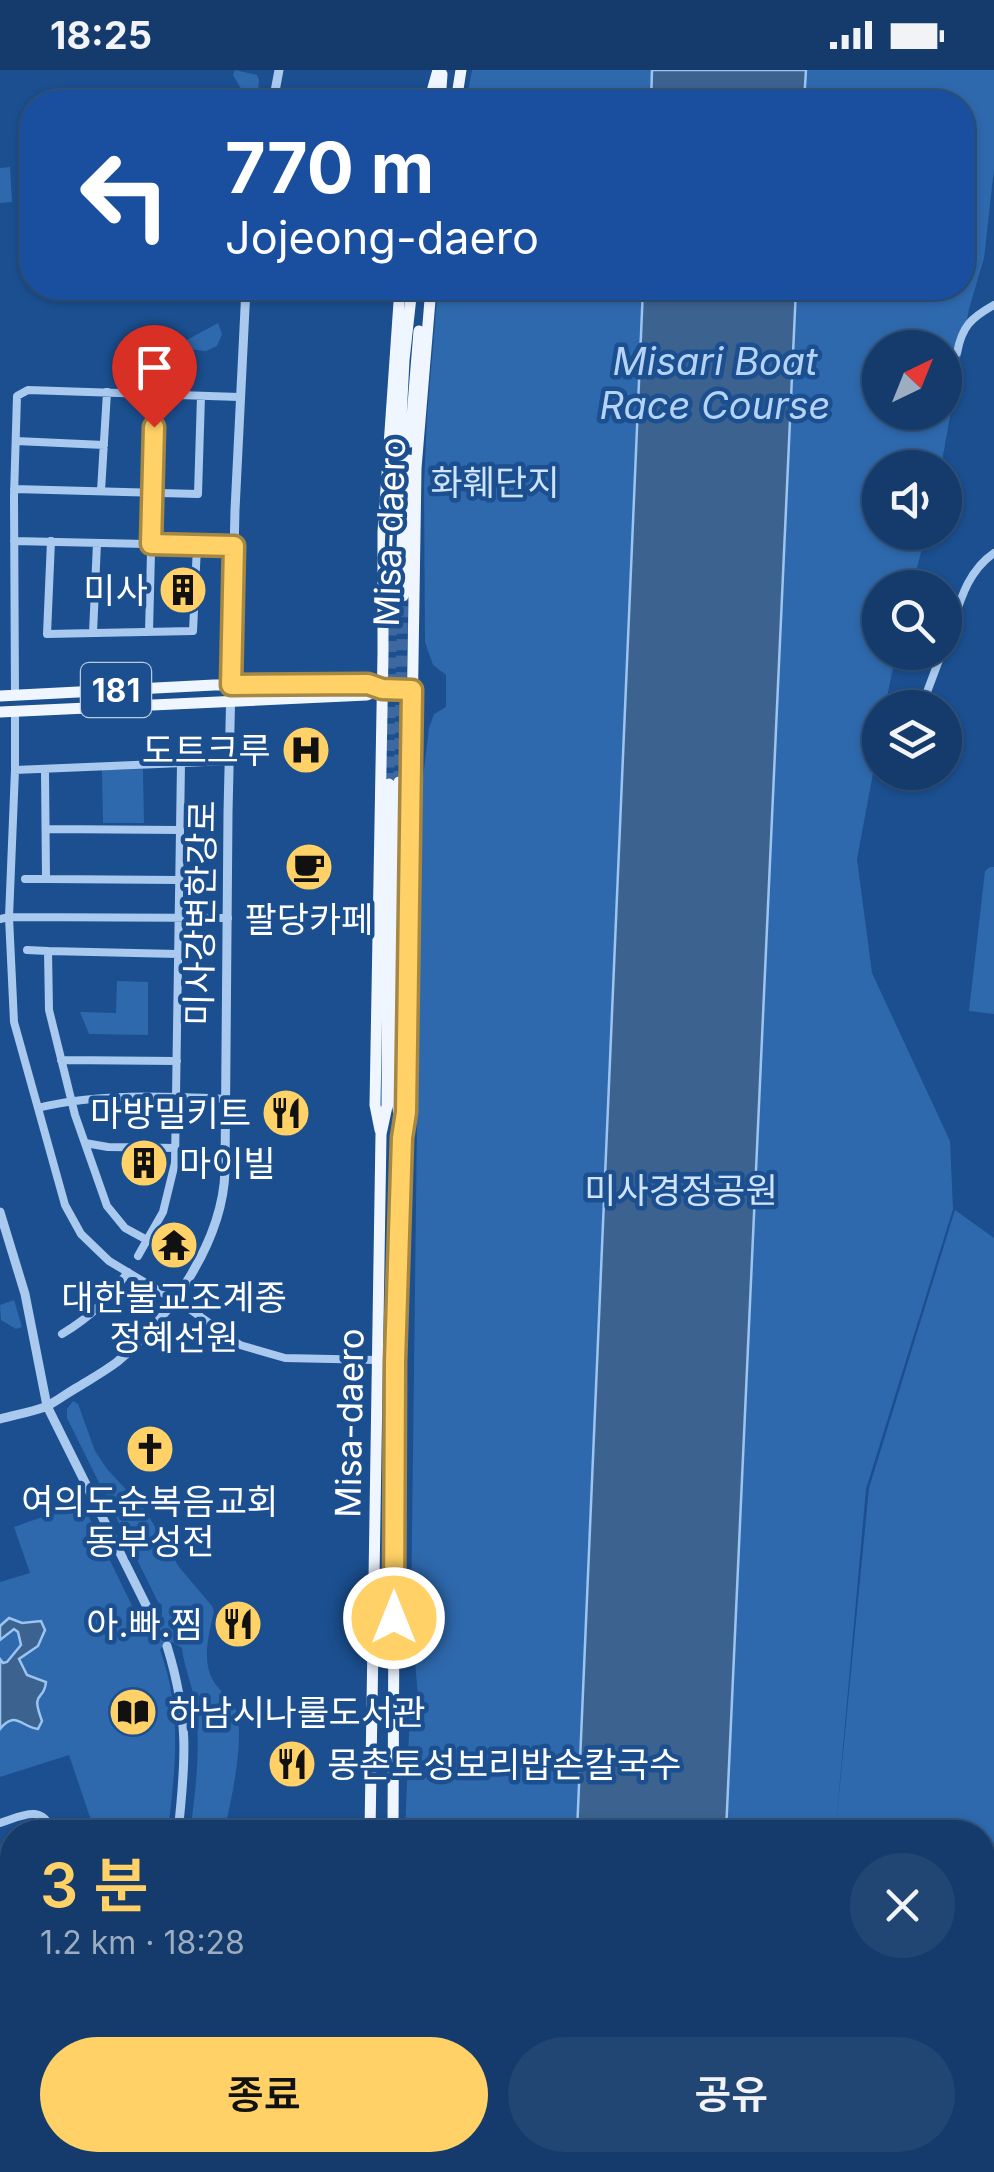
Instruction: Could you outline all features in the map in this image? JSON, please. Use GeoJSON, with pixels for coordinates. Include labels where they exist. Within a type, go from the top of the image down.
{"type":"FeatureCollection","features":[{"type":"Feature","properties":{"kind":"main road","name":"Misa-daero"},"geometry":{"type":"LineString","coordinates":[[393,594],[383,532],[399,300]]}},
{"type":"Feature","properties":{"kind":"main road","name":"Misa-daero"},"geometry":{"type":"LineString","coordinates":[[381,1134],[375,1105],[382,689],[393,594],[404,360],[411,300]]}},
{"type":"Feature","properties":{"kind":"main road","name":"Misa-daero"},"geometry":{"type":"LineString","coordinates":[[393,594],[404,548],[416,358],[426,300]]}},
{"type":"Feature","properties":{"kind":"main road","name":"Misa-daero"},"geometry":{"type":"LineString","coordinates":[[393,1820],[395,1361],[406,1112],[416,468],[427,300]]}},
{"type":"Feature","properties":{"kind":"main road"},"geometry":{"type":"LineString","coordinates":[[393,594],[389,602],[405,602],[415,588]]}},
{"type":"Feature","properties":{"kind":"main road","name":"181"},"geometry":{"type":"LineString","coordinates":[[0,696],[231,685],[368,684],[382,689],[412,690]]}},
{"type":"Feature","properties":{"kind":"main road","name":"181"},"geometry":{"type":"LineString","coordinates":[[0,712],[367,695],[382,689]]}},
{"type":"Feature","properties":{"kind":"main road","name":"Misa-daero"},"geometry":{"type":"LineString","coordinates":[[370,1820],[381,1134],[387,1106],[394,783],[398,1107],[402,1138]]}},
{"type":"Feature","properties":{"kind":"street","name":"미사강변한강로"},"geometry":{"type":"LineString","coordinates":[[0,1419],[46,1406],[116,1363],[136,1344],[175,1300],[192,1273],[216,1219],[225,1179],[234,546],[245,300]]}},
{"type":"Feature","properties":{"kind":"street"},"geometry":{"type":"LineString","coordinates":[[962,334],[969,322],[994,305]]}},
{"type":"Feature","properties":{"kind":"street"},"geometry":{"type":"LineString","coordinates":[[16,695],[14,489],[18,396],[24,391],[239,397]]}},
{"type":"Feature","properties":{"kind":"street"},"geometry":{"type":"LineString","coordinates":[[101,491],[107,392]]}},
{"type":"Feature","properties":{"kind":"street"},"geometry":{"type":"LineString","coordinates":[[150,632],[155,394]]}},
{"type":"Feature","properties":{"kind":"street"},"geometry":{"type":"LineString","coordinates":[[14,489],[198,494],[202,396]]}},
{"type":"Feature","properties":{"kind":"street"},"geometry":{"type":"LineString","coordinates":[[16,441],[104,445]]}},
{"type":"Feature","properties":{"kind":"street"},"geometry":{"type":"LineString","coordinates":[[14,540],[234,546]]}},
{"type":"Feature","properties":{"kind":"street"},"geometry":{"type":"LineString","coordinates":[[51,542],[47,634],[193,631],[196,546]]}},
{"type":"Feature","properties":{"kind":"street"},"geometry":{"type":"LineString","coordinates":[[93,633],[97,543]]}},
{"type":"Feature","properties":{"kind":"street"},"geometry":{"type":"LineString","coordinates":[[962,596],[972,575],[994,552]]}},
{"type":"Feature","properties":{"kind":"street"},"geometry":{"type":"LineString","coordinates":[[15,712],[15,770],[4,918],[14,1022],[72,1219],[92,1246],[240,1345],[285,1358],[377,1360]]}},
{"type":"Feature","properties":{"kind":"street"},"geometry":{"type":"LineString","coordinates":[[15,770],[230,761]]}},
{"type":"Feature","properties":{"kind":"street"},"geometry":{"type":"LineString","coordinates":[[138,1256],[163,1212],[173,1180],[176,1148],[181,763]]}},
{"type":"Feature","properties":{"kind":"street"},"geometry":{"type":"LineString","coordinates":[[45,770],[46,879]]}},
{"type":"Feature","properties":{"kind":"street"},"geometry":{"type":"LineString","coordinates":[[46,829],[180,830]]}},
{"type":"Feature","properties":{"kind":"street"},"geometry":{"type":"LineString","coordinates":[[25,879],[180,880]]}},
{"type":"Feature","properties":{"kind":"street"},"geometry":{"type":"LineString","coordinates":[[4,918],[228,918]]}},
{"type":"Feature","properties":{"kind":"street"},"geometry":{"type":"LineString","coordinates":[[27,950],[178,954]]}},
{"type":"Feature","properties":{"kind":"street"},"geometry":{"type":"LineString","coordinates":[[48,951],[49,1010],[85,1143],[107,1206],[125,1228],[147,1240]]}},
{"type":"Feature","properties":{"kind":"street"},"geometry":{"type":"LineString","coordinates":[[0,1025],[14,1022]]}},
{"type":"Feature","properties":{"kind":"street"},"geometry":{"type":"LineString","coordinates":[[62,1060],[177,1061]]}},
{"type":"Feature","properties":{"kind":"street"},"geometry":{"type":"LineString","coordinates":[[38,1108],[71,1100],[226,1099]]}},
{"type":"Feature","properties":{"kind":"street"},"geometry":{"type":"LineString","coordinates":[[85,1143],[176,1148]]}},
{"type":"Feature","properties":{"kind":"street"},"geometry":{"type":"LineString","coordinates":[[0,1212],[25,1294],[46,1406],[154,1619]]}},
{"type":"Feature","properties":{"kind":"street"},"geometry":{"type":"LineString","coordinates":[[62,1334],[108,1300],[128,1272]]}},
{"type":"Feature","properties":{"kind":"street"},"geometry":{"type":"LineString","coordinates":[[167,1646],[177,1679],[184,1729],[179,1820]]}},
{"type":"Feature","properties":{"kind":"street"},"geometry":{"type":"LineString","coordinates":[[9,1820],[29,1813],[47,1820]]}},
{"type":"Feature","properties":{"kind":"green space"},"geometry":{"type":"Polygon","coordinates":[[[235,70],[257,75],[258,90],[242,90],[233,75],[235,70]]]}},
{"type":"Feature","properties":{"kind":"green space","name":"미사경정공원"},"geometry":{"type":"Polygon","coordinates":[[[472,70],[994,70],[994,169],[984,258],[975,289],[975,90],[468,90],[472,70]]]}},
{"type":"Feature","properties":{"kind":"green space"},"geometry":{"type":"Polygon","coordinates":[[[10,167],[12,202],[0,203],[0,168],[10,167]]]}},
{"type":"Feature","properties":{"kind":"green space","name":"미사경정공원"},"geometry":{"type":"Polygon","coordinates":[[[437,300],[972,300],[962,348],[962,330],[862,330],[862,430],[948,430],[944,450],[862,450],[862,550],[922,550],[916,570],[862,570],[862,670],[893,670],[888,690],[862,690],[862,790],[870,790],[857,859],[872,973],[950,1141],[953,1209],[866,1489],[836,1820],[405,1820],[410,1709],[419,1708],[411,1614],[421,795],[429,728],[434,714],[446,707],[446,675],[433,665],[425,642],[424,485],[437,300]]]}},
{"type":"Feature","properties":{"kind":"green space"},"geometry":{"type":"Polygon","coordinates":[[[218,323],[222,334],[217,346],[206,351],[186,349],[185,341],[218,323]]]}},
{"type":"Feature","properties":{"kind":"green space"},"geometry":{"type":"Polygon","coordinates":[[[143,769],[144,823],[103,823],[102,770],[143,769]]]}},
{"type":"Feature","properties":{"kind":"green space"},"geometry":{"type":"Polygon","coordinates":[[[994,867],[994,1014],[969,1011],[985,871],[994,867]]]}},
{"type":"Feature","properties":{"kind":"green space"},"geometry":{"type":"Polygon","coordinates":[[[117,981],[148,982],[148,1035],[89,1034],[80,1012],[116,1013],[117,981]]]}},
{"type":"Feature","properties":{"kind":"green space","name":"미사경정공원"},"geometry":{"type":"Polygon","coordinates":[[[955,1210],[994,1238],[994,1820],[836,1820],[869,1488],[955,1210]]]}},
{"type":"Feature","properties":{"kind":"green space"},"geometry":{"type":"Polygon","coordinates":[[[14,1300],[22,1327],[16,1329],[1,1320],[0,1305],[14,1300]]]}},
{"type":"Feature","properties":{"kind":"green space"},"geometry":{"type":"Polygon","coordinates":[[[73,1401],[78,1404],[95,1451],[145,1510],[179,1567],[212,1606],[207,1647],[210,1674],[235,1709],[239,1726],[236,1773],[226,1820],[191,1820],[197,1719],[182,1648],[172,1642],[160,1650],[174,1718],[175,1762],[169,1820],[91,1820],[69,1755],[0,1777],[0,1582],[30,1573],[14,1527],[82,1503],[137,1616],[153,1622],[162,1615],[162,1605],[67,1418],[73,1401]]]}},
{"type":"Feature","properties":{"kind":"water"},"geometry":{"type":"Polygon","coordinates":[[[652,70],[806,70],[805,90],[651,90],[652,70]]]}},
{"type":"Feature","properties":{"kind":"water","name":"Misari Boat Race Course"},"geometry":{"type":"Polygon","coordinates":[[[642,300],[795,300],[727,1820],[578,1820],[642,300]]]}},
{"type":"Feature","properties":{"kind":"water"},"geometry":{"type":"Polygon","coordinates":[[[9,1618],[22,1623],[41,1621],[45,1630],[38,1646],[19,1659],[27,1675],[46,1682],[37,1700],[42,1721],[38,1729],[15,1720],[0,1729],[0,1659],[7,1662],[21,1645],[14,1629],[0,1640],[0,1626],[9,1618]]]}},
{"type":"Feature","properties":{"kind":"tunnel"},"geometry":{"type":"LineString","coordinates":[[389,784],[392,594]]}},
{"type":"Feature","properties":{"kind":"tunnel"},"geometry":{"type":"LineString","coordinates":[[399,782],[403,596]]}},
{"type":"Feature","properties":{"kind":"tunnel"},"geometry":{"type":"LineString","coordinates":[[153,1619],[167,1646]]}},
{"type":"Feature","properties":{"kind":"place","name":"미사"},"geometry":{"type":"Point","coordinates":[183,590]}},
{"type":"Feature","properties":{"kind":"place","name":"도트크루"},"geometry":{"type":"Point","coordinates":[306,750]}},
{"type":"Feature","properties":{"kind":"place","name":"팔당카페"},"geometry":{"type":"Point","coordinates":[309,867]}},
{"type":"Feature","properties":{"kind":"place","name":"마방밀키트"},"geometry":{"type":"Point","coordinates":[286,1113]}},
{"type":"Feature","properties":{"kind":"place","name":"마이빌"},"geometry":{"type":"Point","coordinates":[144,1163]}},
{"type":"Feature","properties":{"kind":"place","name":"대한불교조계종 정혜선원"},"geometry":{"type":"Point","coordinates":[174,1245]}},
{"type":"Feature","properties":{"kind":"place","name":"여의도순복음교회 동부성전"},"geometry":{"type":"Point","coordinates":[150,1449]}},
{"type":"Feature","properties":{"kind":"place","name":"아.빠.찜"},"geometry":{"type":"Point","coordinates":[238,1624]}},
{"type":"Feature","properties":{"kind":"place","name":"하남시나룰도서관"},"geometry":{"type":"Point","coordinates":[133,1712]}},
{"type":"Feature","properties":{"kind":"place","name":"몽촌토성보리밥손칼국수"},"geometry":{"type":"Point","coordinates":[292,1764]}},
{"type":"Feature","properties":{"kind":"route"},"geometry":{"type":"LineString","coordinates":[[154,427],[151,544],[234,546],[231,685],[368,684],[382,689],[412,690],[406,1112],[395,1361],[394,1618]]}},
{"type":"Feature","properties":{"kind":"park label","name":"화훼단지"},"geometry":{"type":"Point","coordinates":[495,482]}}]}
